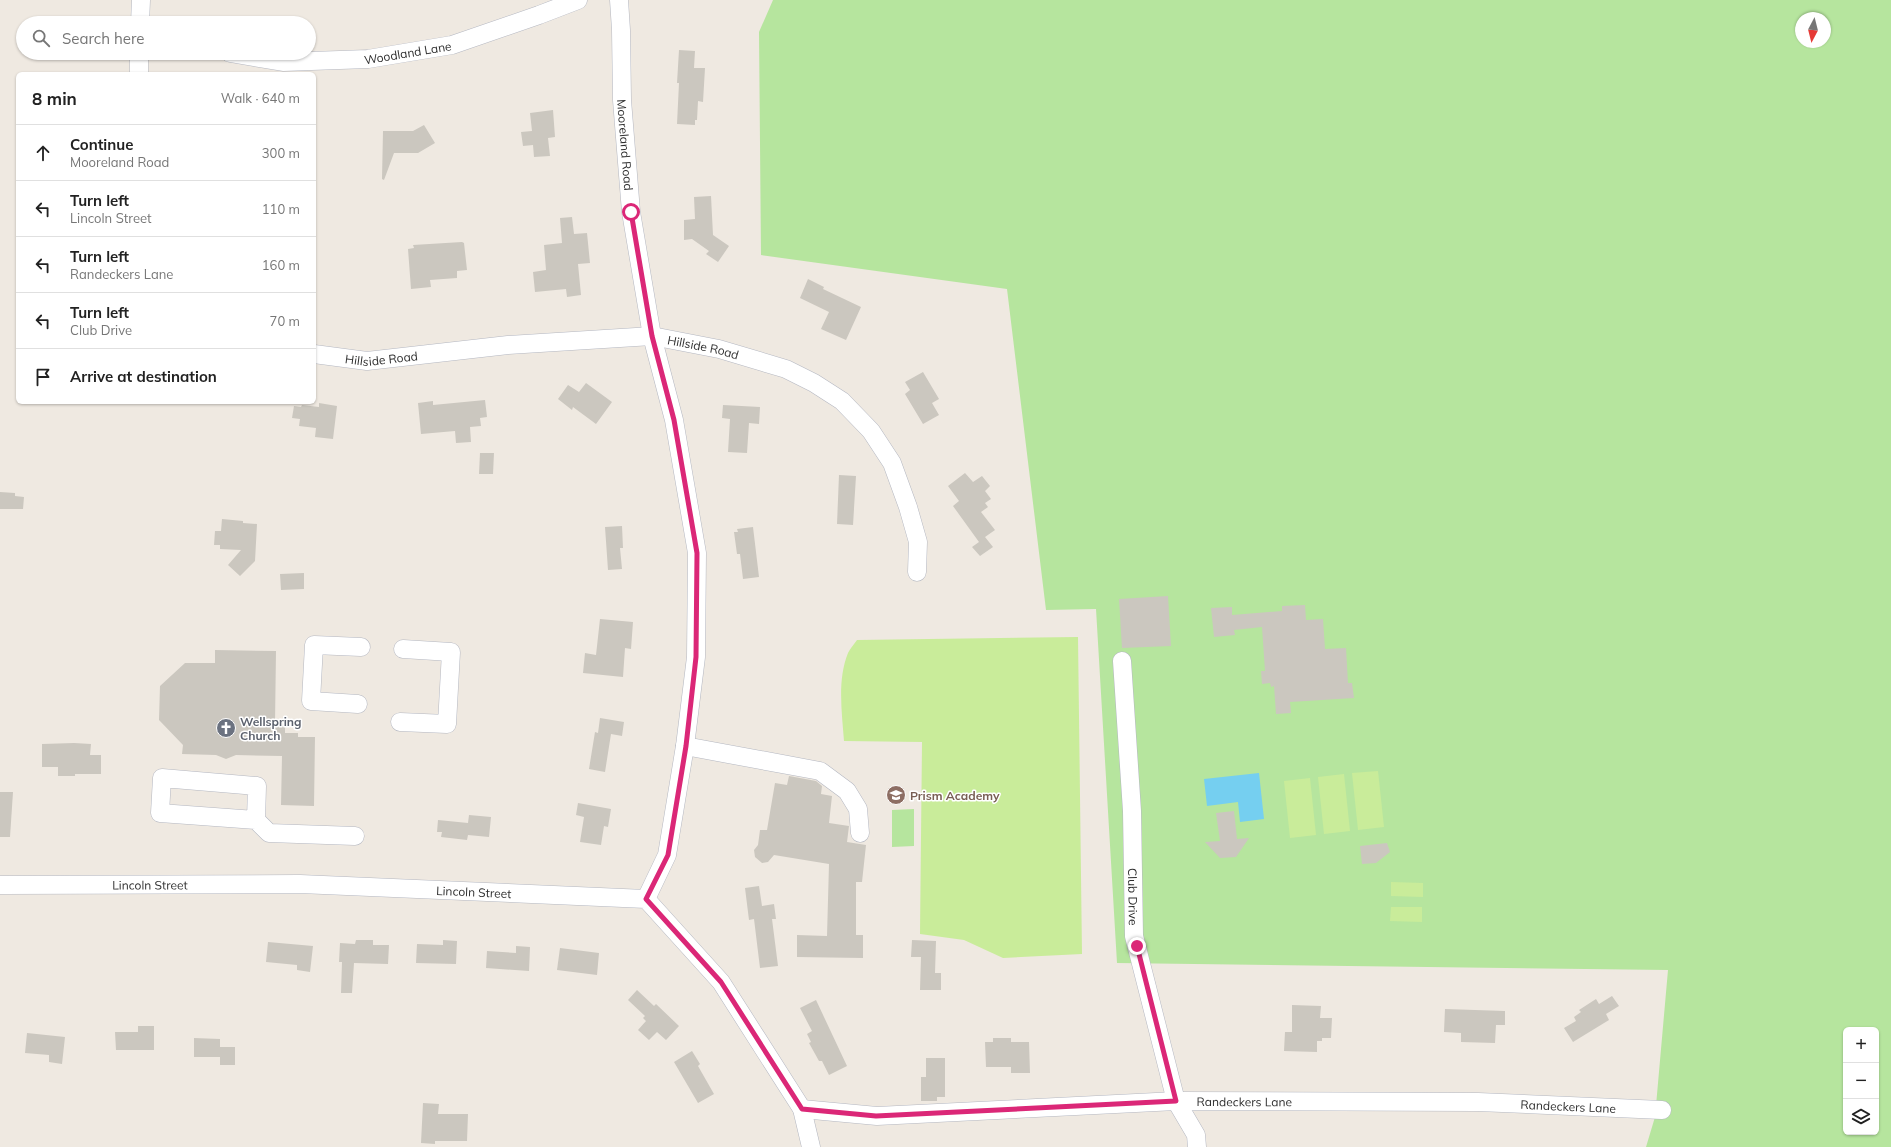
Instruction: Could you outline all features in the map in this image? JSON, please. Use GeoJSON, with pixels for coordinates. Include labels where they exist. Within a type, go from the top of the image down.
{"type":"FeatureCollection","features":[{"type":"Feature","properties":{"kind":"street"},"geometry":{"type":"LineString","coordinates":[[140,16],[141,0]]}},
{"type":"Feature","properties":{"kind":"street","name":"Woodland Lane"},"geometry":{"type":"LineString","coordinates":[[271,60],[283,62],[368,59],[452,45],[539,16],[578,0]]}},
{"type":"Feature","properties":{"kind":"street","name":"Mooreland Road"},"geometry":{"type":"LineString","coordinates":[[619,0],[622,100],[631,212],[652,336],[674,420],[697,553],[696,657],[686,746],[668,855],[646,899]]}},
{"type":"Feature","properties":{"kind":"street"},"geometry":{"type":"LineString","coordinates":[[139,60],[139,72]]}},
{"type":"Feature","properties":{"kind":"street","name":"Hillside Road"},"geometry":{"type":"LineString","coordinates":[[316,354],[367,361],[508,345],[652,336],[719,349],[786,369],[814,383],[842,401],[872,431],[892,462],[908,507],[918,542],[918,572]]}},
{"type":"Feature","properties":{"kind":"street"},"geometry":{"type":"LineString","coordinates":[[358,704],[311,701],[314,645],[361,647]]}},
{"type":"Feature","properties":{"kind":"street"},"geometry":{"type":"LineString","coordinates":[[400,722],[447,724],[451,652],[403,649]]}},
{"type":"Feature","properties":{"kind":"street","name":"Club Drive"},"geometry":{"type":"LineString","coordinates":[[1122,661],[1132,811],[1134,936],[1176,1101],[1196,1135],[1197,1147]]}},
{"type":"Feature","properties":{"kind":"street"},"geometry":{"type":"LineString","coordinates":[[686,746],[820,771],[846,791],[858,809],[860,833]]}},
{"type":"Feature","properties":{"kind":"street"},"geometry":{"type":"LineString","coordinates":[[256,820],[257,786],[162,778],[160,813],[256,820],[269,833],[355,836]]}},
{"type":"Feature","properties":{"kind":"street","name":"Lincoln Street"},"geometry":{"type":"LineString","coordinates":[[0,885],[300,884],[646,899]]}},
{"type":"Feature","properties":{"kind":"street"},"geometry":{"type":"LineString","coordinates":[[646,899],[721,982],[802,1109],[811,1147]]}},
{"type":"Feature","properties":{"kind":"street","name":"Randeckers Lane"},"geometry":{"type":"LineString","coordinates":[[802,1109],[876,1116],[1176,1101],[1478,1102],[1662,1110]]}},
{"type":"Feature","properties":{"kind":"green space"},"geometry":{"type":"Polygon","coordinates":[[[773,0],[1891,0],[1891,1147],[1646,1147],[1655,1117],[1668,970],[1117,963],[1096,609],[1046,610],[1007,289],[761,255],[759,32],[773,0]]]}},
{"type":"Feature","properties":{"kind":"green space"},"geometry":{"type":"Polygon","coordinates":[[[1078,637],[1082,954],[1003,958],[964,940],[920,934],[922,742],[844,741],[841,708],[841,685],[842,674],[848,653],[857,640],[1078,637]]]}},
{"type":"Feature","properties":{"kind":"green space"},"geometry":{"type":"Polygon","coordinates":[[[1378,771],[1384,827],[1358,830],[1352,773],[1378,771]]]}},
{"type":"Feature","properties":{"kind":"green space"},"geometry":{"type":"Polygon","coordinates":[[[1344,774],[1350,831],[1324,834],[1318,777],[1344,774]]]}},
{"type":"Feature","properties":{"kind":"green space"},"geometry":{"type":"Polygon","coordinates":[[[1310,778],[1316,835],[1290,838],[1284,781],[1310,778]]]}},
{"type":"Feature","properties":{"kind":"green space"},"geometry":{"type":"Polygon","coordinates":[[[914,809],[914,846],[892,847],[892,810],[914,809]]]}},
{"type":"Feature","properties":{"kind":"green space"},"geometry":{"type":"Polygon","coordinates":[[[1391,882],[1423,883],[1423,897],[1391,896],[1391,882]]]}},
{"type":"Feature","properties":{"kind":"green space"},"geometry":{"type":"Polygon","coordinates":[[[1391,907],[1422,907],[1422,922],[1390,921],[1391,907]]]}},
{"type":"Feature","properties":{"kind":"water"},"geometry":{"type":"Polygon","coordinates":[[[1259,773],[1264,819],[1240,822],[1238,802],[1207,806],[1204,779],[1259,773]]]}},
{"type":"Feature","properties":{"kind":"building"},"geometry":{"type":"Polygon","coordinates":[[[679,50],[695,51],[694,68],[705,68],[703,102],[698,101],[697,120],[695,120],[695,125],[677,124],[679,50]]]}},
{"type":"Feature","properties":{"kind":"building"},"geometry":{"type":"Polygon","coordinates":[[[553,110],[555,137],[548,138],[550,156],[534,157],[533,145],[523,146],[521,132],[532,131],[530,113],[553,110]]]}},
{"type":"Feature","properties":{"kind":"building"},"geometry":{"type":"Polygon","coordinates":[[[424,125],[435,143],[418,153],[394,153],[384,180],[382,179],[383,131],[413,131],[424,125]]]}},
{"type":"Feature","properties":{"kind":"building"},"geometry":{"type":"Polygon","coordinates":[[[711,196],[713,235],[729,246],[718,262],[706,254],[709,251],[692,239],[684,240],[684,220],[695,219],[694,197],[711,196]]]}},
{"type":"Feature","properties":{"kind":"building"},"geometry":{"type":"Polygon","coordinates":[[[572,217],[574,234],[587,233],[590,263],[578,264],[581,295],[567,297],[566,289],[535,292],[533,272],[546,270],[544,245],[562,243],[560,218],[572,217]]]}},
{"type":"Feature","properties":{"kind":"building"},"geometry":{"type":"Polygon","coordinates":[[[464,243],[467,270],[457,271],[457,278],[430,280],[431,287],[411,289],[408,249],[414,248],[413,245],[464,243]]]}},
{"type":"Feature","properties":{"kind":"building"},"geometry":{"type":"Polygon","coordinates":[[[808,279],[824,287],[823,289],[861,307],[846,340],[821,329],[829,312],[800,298],[808,279]]]}},
{"type":"Feature","properties":{"kind":"building"},"geometry":{"type":"Polygon","coordinates":[[[923,372],[939,399],[932,403],[939,415],[923,424],[905,394],[910,390],[905,382],[923,372]]]}},
{"type":"Feature","properties":{"kind":"building"},"geometry":{"type":"Polygon","coordinates":[[[586,383],[612,402],[596,424],[573,407],[572,410],[558,399],[568,385],[579,392],[586,383]]]}},
{"type":"Feature","properties":{"kind":"building"},"geometry":{"type":"Polygon","coordinates":[[[485,400],[487,417],[480,418],[481,426],[470,427],[471,442],[456,443],[455,431],[421,434],[418,403],[433,401],[433,405],[485,400]]]}},
{"type":"Feature","properties":{"kind":"building"},"geometry":{"type":"Polygon","coordinates":[[[319,403],[337,406],[333,439],[315,437],[316,428],[299,426],[300,419],[292,418],[294,406],[301,407],[302,405],[319,407],[319,403]]]}},
{"type":"Feature","properties":{"kind":"building"},"geometry":{"type":"Polygon","coordinates":[[[723,405],[760,407],[759,424],[749,423],[747,453],[728,452],[730,419],[722,418],[723,405]]]}},
{"type":"Feature","properties":{"kind":"building"},"geometry":{"type":"Polygon","coordinates":[[[480,453],[494,453],[493,474],[479,474],[480,453]]]}},
{"type":"Feature","properties":{"kind":"building"},"geometry":{"type":"Polygon","coordinates":[[[965,473],[973,482],[982,476],[990,486],[985,491],[991,499],[985,503],[988,507],[981,512],[995,530],[985,537],[993,547],[980,556],[972,547],[979,542],[953,506],[959,501],[948,486],[965,473]]]}},
{"type":"Feature","properties":{"kind":"building"},"geometry":{"type":"Polygon","coordinates":[[[839,475],[856,476],[853,525],[837,524],[839,475]]]}},
{"type":"Feature","properties":{"kind":"building"},"geometry":{"type":"Polygon","coordinates":[[[0,492],[15,493],[15,496],[24,497],[23,509],[0,509],[0,492]]]}},
{"type":"Feature","properties":{"kind":"building"},"geometry":{"type":"Polygon","coordinates":[[[222,519],[257,524],[255,561],[240,576],[228,565],[241,550],[220,549],[220,545],[214,545],[215,531],[221,531],[222,519]]]}},
{"type":"Feature","properties":{"kind":"building"},"geometry":{"type":"Polygon","coordinates":[[[622,526],[623,548],[620,548],[622,569],[608,570],[605,527],[622,526]]]}},
{"type":"Feature","properties":{"kind":"building"},"geometry":{"type":"Polygon","coordinates":[[[753,527],[759,577],[743,579],[740,554],[737,554],[734,532],[738,532],[737,529],[753,527]]]}},
{"type":"Feature","properties":{"kind":"building"},"geometry":{"type":"Polygon","coordinates":[[[304,573],[304,589],[281,590],[280,574],[304,573]]]}},
{"type":"Feature","properties":{"kind":"building"},"geometry":{"type":"Polygon","coordinates":[[[1168,596],[1171,646],[1122,648],[1119,599],[1168,596]]]}},
{"type":"Feature","properties":{"kind":"building"},"geometry":{"type":"Polygon","coordinates":[[[1305,605],[1306,620],[1323,619],[1325,649],[1346,648],[1348,683],[1352,683],[1354,698],[1290,702],[1291,713],[1276,714],[1274,686],[1271,687],[1270,683],[1262,684],[1261,671],[1265,671],[1262,627],[1234,630],[1235,635],[1214,637],[1211,608],[1232,607],[1232,615],[1282,611],[1282,606],[1305,605]]]}},
{"type":"Feature","properties":{"kind":"building"},"geometry":{"type":"Polygon","coordinates":[[[600,619],[633,622],[631,649],[625,648],[623,677],[583,673],[585,653],[596,655],[600,619]]]}},
{"type":"Feature","properties":{"kind":"building","name":"Wellspring Church"},"geometry":{"type":"Polygon","coordinates":[[[215,650],[276,651],[275,723],[285,724],[285,733],[298,733],[298,737],[315,737],[314,806],[281,805],[282,756],[236,755],[226,759],[216,755],[182,754],[183,745],[159,720],[160,686],[185,663],[215,663],[215,650]]]}},
{"type":"Feature","properties":{"kind":"building"},"geometry":{"type":"Polygon","coordinates":[[[600,718],[624,722],[622,736],[611,734],[605,772],[589,769],[595,732],[598,733],[600,718]]]}},
{"type":"Feature","properties":{"kind":"building"},"geometry":{"type":"Polygon","coordinates":[[[42,744],[91,744],[90,755],[101,755],[101,774],[75,774],[75,776],[58,776],[58,767],[42,767],[42,744]]]}},
{"type":"Feature","properties":{"kind":"building"},"geometry":{"type":"Polygon","coordinates":[[[789,776],[816,781],[822,786],[821,794],[832,796],[829,823],[849,826],[847,842],[866,845],[862,882],[856,882],[856,935],[863,935],[863,958],[797,957],[797,935],[827,936],[829,864],[774,855],[768,862],[762,863],[755,857],[754,850],[758,845],[760,830],[767,830],[775,783],[787,785],[789,776]]]}},
{"type":"Feature","properties":{"kind":"building"},"geometry":{"type":"Polygon","coordinates":[[[0,792],[13,792],[10,837],[0,837],[0,792]]]}},
{"type":"Feature","properties":{"kind":"building"},"geometry":{"type":"Polygon","coordinates":[[[578,803],[611,809],[608,827],[604,826],[601,845],[580,842],[584,817],[576,815],[578,803]]]}},
{"type":"Feature","properties":{"kind":"building"},"geometry":{"type":"Polygon","coordinates":[[[1234,811],[1237,839],[1249,838],[1236,857],[1220,858],[1205,842],[1220,841],[1216,813],[1234,811]]]}},
{"type":"Feature","properties":{"kind":"building"},"geometry":{"type":"Polygon","coordinates":[[[469,815],[491,817],[489,837],[468,835],[467,840],[441,837],[442,832],[437,832],[438,820],[468,823],[469,815]]]}},
{"type":"Feature","properties":{"kind":"building"},"geometry":{"type":"Polygon","coordinates":[[[1387,843],[1390,852],[1376,863],[1362,864],[1360,846],[1387,843]]]}},
{"type":"Feature","properties":{"kind":"building"},"geometry":{"type":"Polygon","coordinates":[[[759,886],[762,906],[774,904],[776,919],[772,919],[778,966],[760,968],[754,919],[749,920],[745,888],[759,886]]]}},
{"type":"Feature","properties":{"kind":"building"},"geometry":{"type":"Polygon","coordinates":[[[356,940],[373,940],[373,945],[389,945],[388,964],[354,963],[352,993],[341,993],[342,962],[339,962],[340,943],[355,944],[356,940]]]}},
{"type":"Feature","properties":{"kind":"building"},"geometry":{"type":"Polygon","coordinates":[[[443,940],[457,941],[456,964],[416,963],[417,944],[443,945],[443,940]]]}},
{"type":"Feature","properties":{"kind":"building"},"geometry":{"type":"Polygon","coordinates":[[[912,940],[936,941],[935,973],[941,973],[941,990],[920,990],[921,957],[911,957],[912,940]]]}},
{"type":"Feature","properties":{"kind":"building"},"geometry":{"type":"Polygon","coordinates":[[[268,942],[313,946],[310,972],[297,970],[297,965],[266,962],[268,942]]]}},
{"type":"Feature","properties":{"kind":"building"},"geometry":{"type":"Polygon","coordinates":[[[516,946],[530,947],[529,971],[486,968],[487,951],[516,953],[516,946]]]}},
{"type":"Feature","properties":{"kind":"building"},"geometry":{"type":"Polygon","coordinates":[[[560,948],[599,953],[597,975],[557,970],[560,948]]]}},
{"type":"Feature","properties":{"kind":"building"},"geometry":{"type":"Polygon","coordinates":[[[637,990],[654,1006],[656,1004],[679,1026],[666,1040],[657,1032],[649,1040],[638,1030],[646,1021],[643,1018],[645,1016],[628,1000],[637,990]]]}},
{"type":"Feature","properties":{"kind":"building"},"geometry":{"type":"Polygon","coordinates":[[[1612,996],[1619,1006],[1606,1014],[1609,1020],[1573,1042],[1564,1028],[1576,1021],[1574,1017],[1581,1012],[1579,1010],[1596,999],[1599,1004],[1612,996]]]}},
{"type":"Feature","properties":{"kind":"building"},"geometry":{"type":"Polygon","coordinates":[[[816,1000],[847,1066],[829,1075],[822,1061],[819,1061],[809,1043],[811,1042],[807,1034],[812,1031],[800,1008],[816,1000]]]}},
{"type":"Feature","properties":{"kind":"building"},"geometry":{"type":"Polygon","coordinates":[[[1292,1005],[1321,1006],[1320,1018],[1332,1018],[1331,1038],[1322,1038],[1322,1041],[1317,1041],[1317,1052],[1284,1051],[1285,1032],[1292,1032],[1292,1005]]]}},
{"type":"Feature","properties":{"kind":"building"},"geometry":{"type":"Polygon","coordinates":[[[1445,1009],[1505,1011],[1505,1025],[1496,1025],[1495,1043],[1461,1042],[1461,1033],[1444,1032],[1445,1009]]]}},
{"type":"Feature","properties":{"kind":"building"},"geometry":{"type":"Polygon","coordinates":[[[138,1026],[154,1026],[154,1050],[116,1050],[115,1032],[138,1032],[138,1026]]]}},
{"type":"Feature","properties":{"kind":"building"},"geometry":{"type":"Polygon","coordinates":[[[27,1033],[65,1037],[62,1064],[49,1062],[49,1055],[25,1053],[27,1033]]]}},
{"type":"Feature","properties":{"kind":"building"},"geometry":{"type":"Polygon","coordinates":[[[194,1038],[220,1039],[220,1057],[194,1057],[194,1038]]]}},
{"type":"Feature","properties":{"kind":"building"},"geometry":{"type":"Polygon","coordinates":[[[993,1038],[1011,1038],[1011,1042],[1029,1042],[1030,1073],[1011,1073],[1011,1067],[986,1067],[985,1042],[993,1042],[993,1038]]]}},
{"type":"Feature","properties":{"kind":"building"},"geometry":{"type":"Polygon","coordinates":[[[220,1047],[235,1047],[235,1065],[220,1065],[220,1047]]]}},
{"type":"Feature","properties":{"kind":"building"},"geometry":{"type":"Polygon","coordinates":[[[692,1051],[700,1064],[698,1066],[714,1094],[698,1103],[674,1062],[692,1051]]]}},
{"type":"Feature","properties":{"kind":"building"},"geometry":{"type":"Polygon","coordinates":[[[926,1058],[945,1058],[945,1097],[937,1097],[937,1101],[921,1101],[921,1077],[926,1077],[926,1058]]]}},
{"type":"Feature","properties":{"kind":"building"},"geometry":{"type":"Polygon","coordinates":[[[423,1103],[439,1104],[438,1114],[468,1114],[467,1141],[435,1141],[435,1144],[421,1143],[423,1103]]]}},
{"type":"Feature","properties":{"kind":"place","name":"Wellspring Church"},"geometry":{"type":"Point","coordinates":[226,728]}},
{"type":"Feature","properties":{"kind":"place","name":"Prism Academy"},"geometry":{"type":"Point","coordinates":[896,795]}},
{"type":"Feature","properties":{"kind":"route"},"geometry":{"type":"LineString","coordinates":[[631,212],[652,336],[674,420],[697,553],[696,657],[686,746],[668,855],[646,899],[721,982],[802,1109],[876,1116],[1176,1101],[1137,946]]}}]}
